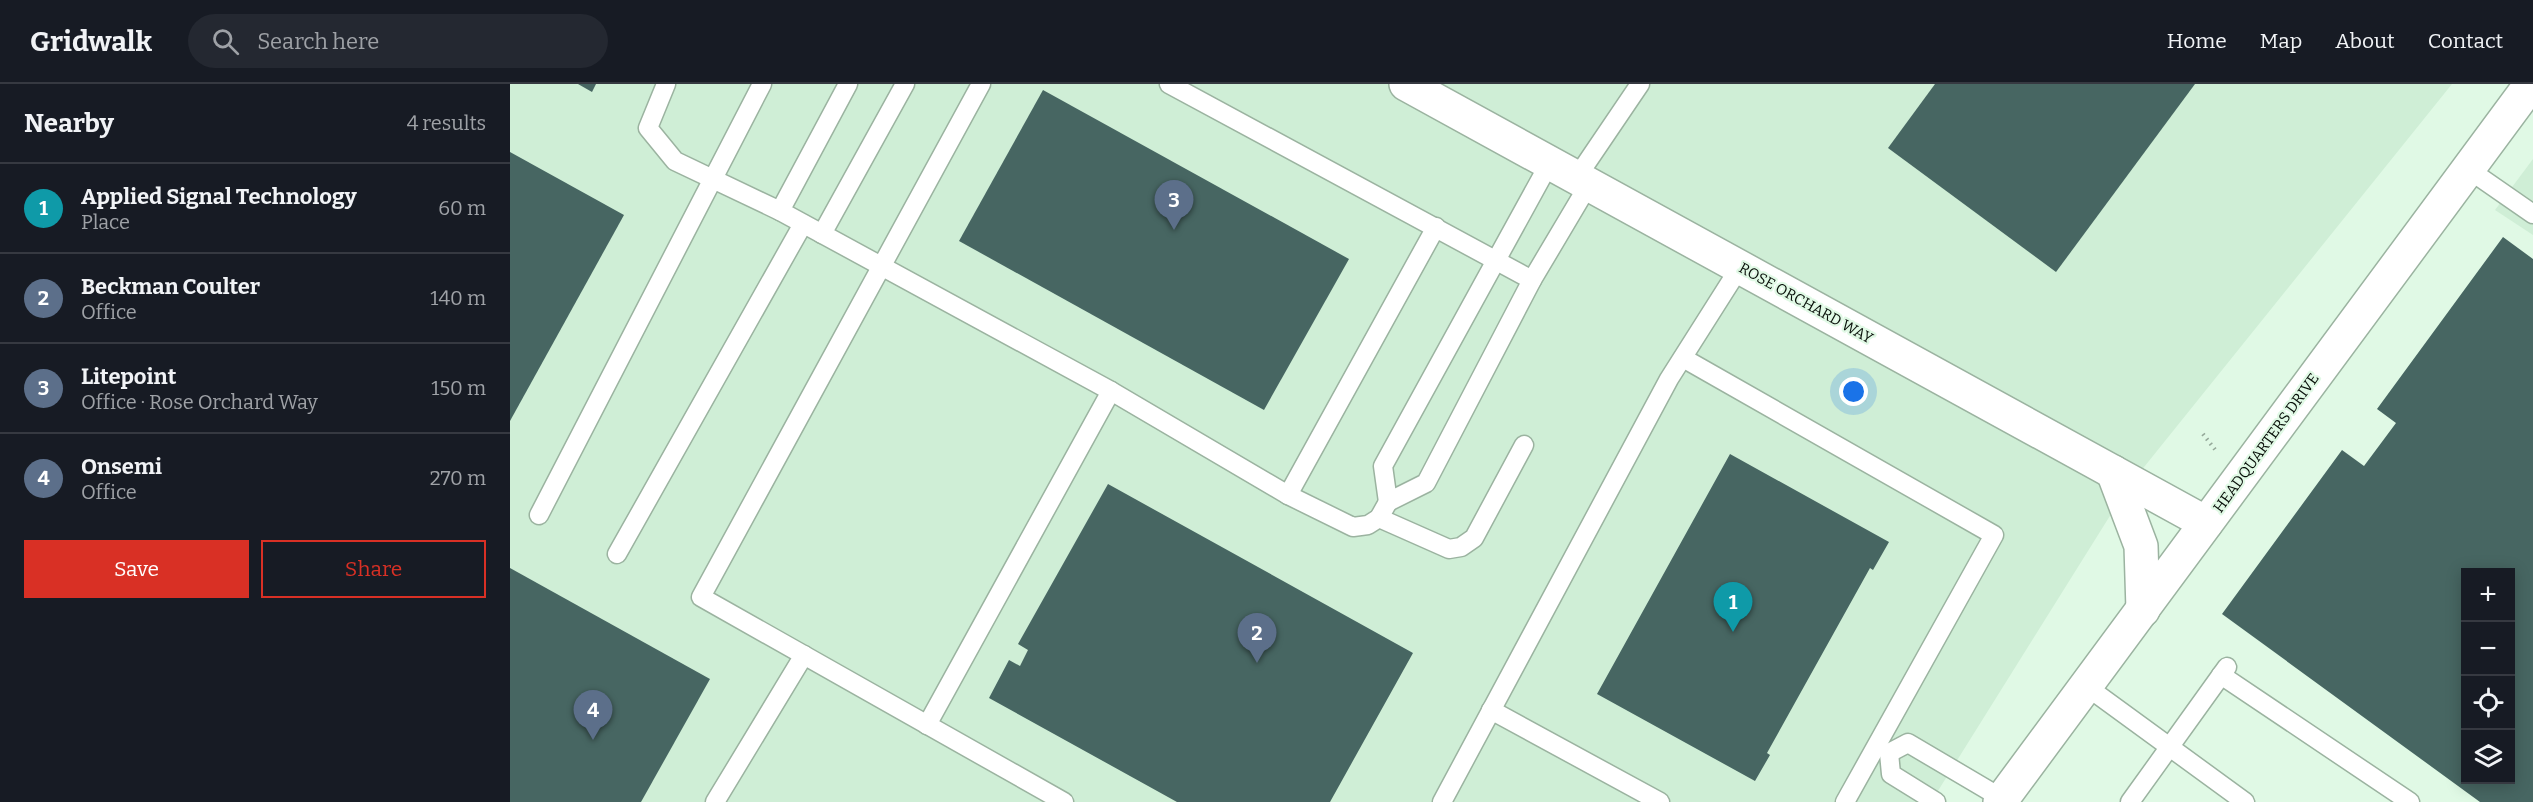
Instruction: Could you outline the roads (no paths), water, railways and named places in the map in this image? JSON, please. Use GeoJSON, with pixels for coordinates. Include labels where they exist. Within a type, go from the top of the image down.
{"type":"FeatureCollection","features":[{"type":"Feature","properties":{"kind":"street","name":"ROSE ORCHARD WAY"},"geometry":{"type":"LineString","coordinates":[[1406,84],[2206,524]]}},
{"type":"Feature","properties":{"kind":"street","name":"HEADQUARTERS DRIVE"},"geometry":{"type":"LineString","coordinates":[[2001,800],[2531,84]]}},
{"type":"Feature","properties":{"kind":"street"},"geometry":{"type":"LineString","coordinates":[[2113,472],[2141,546],[2143,610]]}},
{"type":"Feature","properties":{"kind":"lane"},"geometry":{"type":"LineString","coordinates":[[666,84],[648,128],[675,161],[780,211],[1111,391],[1288,495],[1353,527],[1368,525],[1379,518],[1388,502],[1426,483],[1532,280],[1572,175]]}},
{"type":"Feature","properties":{"kind":"lane"},"geometry":{"type":"LineString","coordinates":[[539,515],[762,84]]}},
{"type":"Feature","properties":{"kind":"lane"},"geometry":{"type":"LineString","coordinates":[[780,211],[848,84]]}},
{"type":"Feature","properties":{"kind":"lane"},"geometry":{"type":"LineString","coordinates":[[822,234],[905,84]]}},
{"type":"Feature","properties":{"kind":"lane"},"geometry":{"type":"LineString","coordinates":[[981,84],[701,597],[1064,802]]}},
{"type":"Feature","properties":{"kind":"lane"},"geometry":{"type":"LineString","coordinates":[[1168,84],[1532,280]]}},
{"type":"Feature","properties":{"kind":"lane"},"geometry":{"type":"LineString","coordinates":[[1388,502],[1383,466],[1496,259],[1572,175],[1640,84]]}},
{"type":"Feature","properties":{"kind":"lane"},"geometry":{"type":"LineString","coordinates":[[2468,169],[2533,214]]}},
{"type":"Feature","properties":{"kind":"lane"},"geometry":{"type":"LineString","coordinates":[[617,554],[803,224]]}},
{"type":"Feature","properties":{"kind":"lane"},"geometry":{"type":"LineString","coordinates":[[1288,495],[1436,227]]}},
{"type":"Feature","properties":{"kind":"lane"},"geometry":{"type":"LineString","coordinates":[[1442,802],[1669,379],[1740,267]]}},
{"type":"Feature","properties":{"kind":"lane"},"geometry":{"type":"LineString","coordinates":[[1683,358],[1994,535],[1883,750],[1845,802]]}},
{"type":"Feature","properties":{"kind":"lane"},"geometry":{"type":"LineString","coordinates":[[927,725],[1111,391]]}},
{"type":"Feature","properties":{"kind":"lane"},"geometry":{"type":"LineString","coordinates":[[1379,518],[1449,549],[1461,547],[1474,538],[1524,445]]}},
{"type":"Feature","properties":{"kind":"lane"},"geometry":{"type":"LineString","coordinates":[[715,802],[804,655]]}},
{"type":"Feature","properties":{"kind":"lane"},"geometry":{"type":"LineString","coordinates":[[2130,802],[2225,670],[2410,802]]}},
{"type":"Feature","properties":{"kind":"lane"},"geometry":{"type":"LineString","coordinates":[[2086,686],[2246,802]]}},
{"type":"Feature","properties":{"kind":"lane"},"geometry":{"type":"LineString","coordinates":[[1491,710],[1660,802]]}},
{"type":"Feature","properties":{"kind":"lane"},"geometry":{"type":"LineString","coordinates":[[1883,750],[1908,743],[2001,800]]}},
{"type":"Feature","properties":{"kind":"lane"},"geometry":{"type":"LineString","coordinates":[[1883,750],[1891,774],[1936,802]]}},
{"type":"Feature","properties":{"kind":"place","name":"Litepoint"},"geometry":{"type":"Point","coordinates":[1174,230]}},
{"type":"Feature","properties":{"kind":"place","name":"Applied Signal Technology"},"geometry":{"type":"Point","coordinates":[1733,632]}},
{"type":"Feature","properties":{"kind":"place","name":"Beckman Coulter"},"geometry":{"type":"Point","coordinates":[1257,663]}},
{"type":"Feature","properties":{"kind":"place","name":"Onsemi"},"geometry":{"type":"Point","coordinates":[593,740]}}]}
